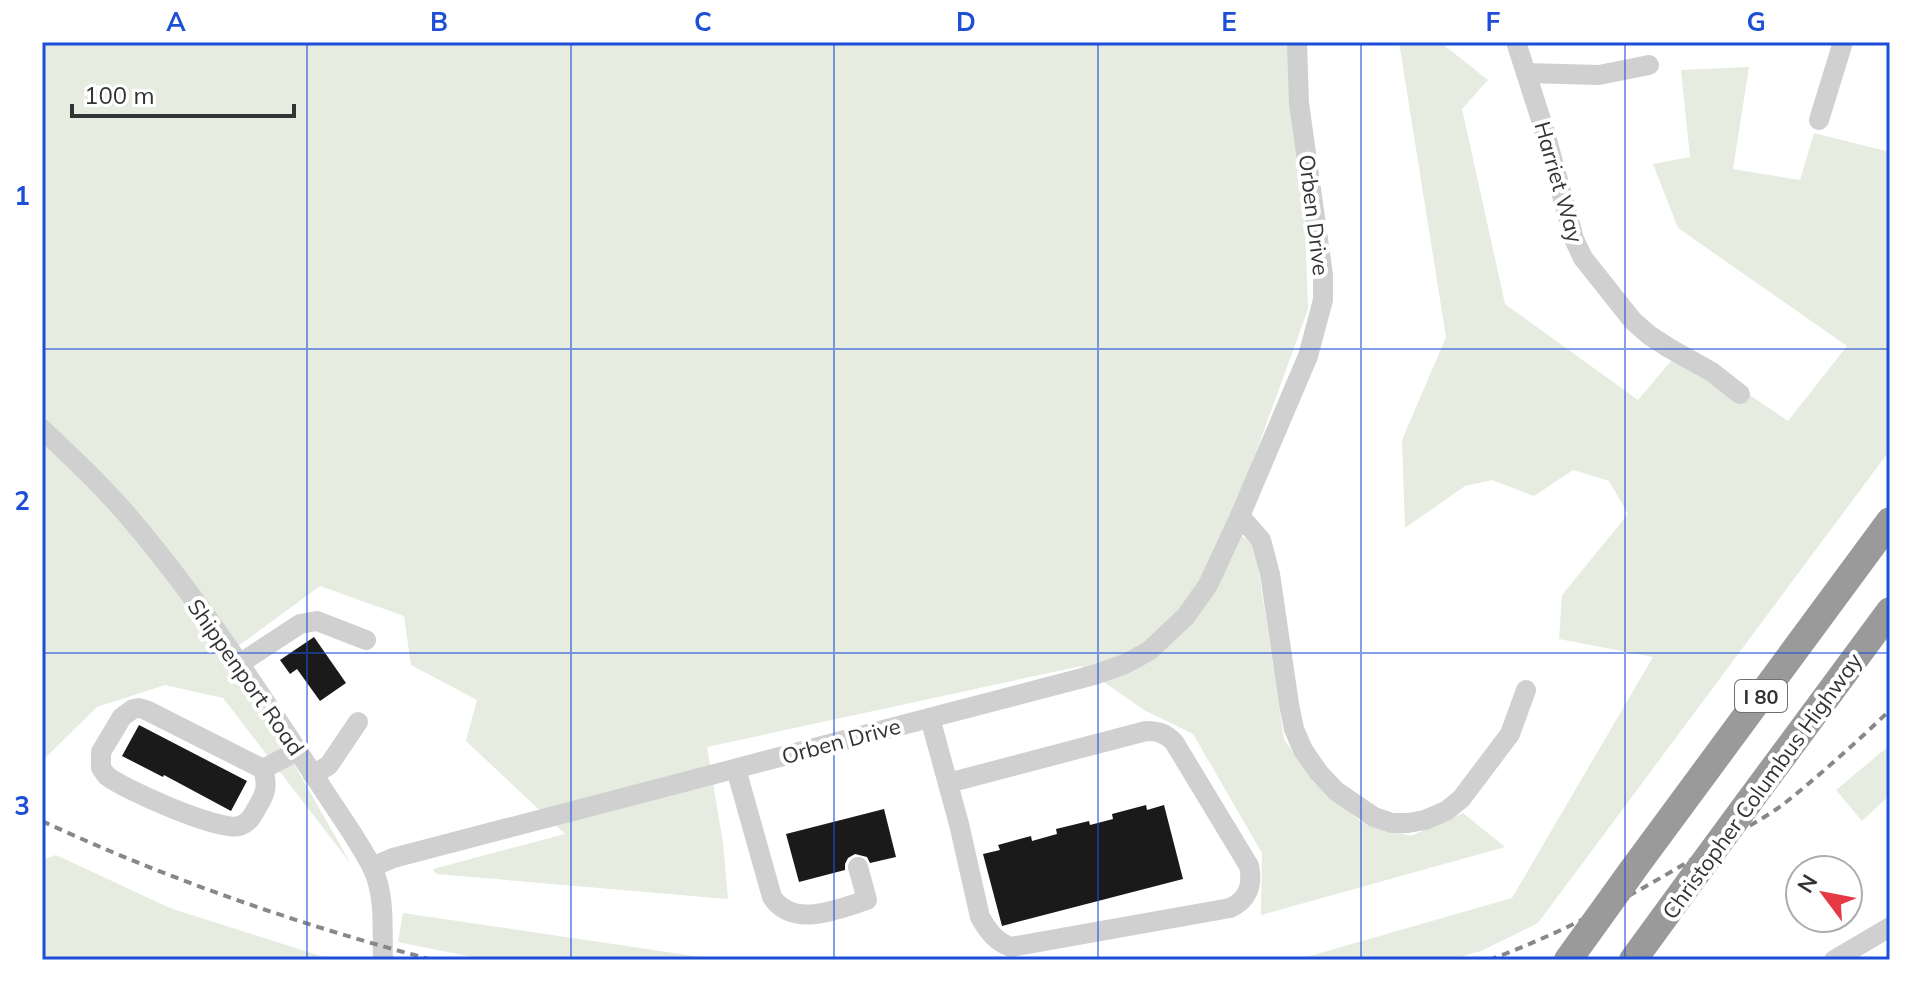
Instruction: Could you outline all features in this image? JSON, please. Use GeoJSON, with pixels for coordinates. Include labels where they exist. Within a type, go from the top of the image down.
{"type":"FeatureCollection","features":[{"type":"Feature","properties":{"kind":"highway","name":"I 80"},"geometry":{"type":"LineString","coordinates":[[1568,960],[1890,521]]}},
{"type":"Feature","properties":{"kind":"highway","name":"Christopher Columbus Highway"},"geometry":{"type":"LineString","coordinates":[[1633,960],[1890,611]]}},
{"type":"Feature","properties":{"kind":"highway"},"geometry":{"type":"LineString","coordinates":[[1655,960],[1689,887]]}},
{"type":"Feature","properties":{"kind":"street","name":"Orben Drive"},"geometry":{"type":"LineString","coordinates":[[372,867],[393,858],[1094,675],[1149,651],[1166,636],[1197,603],[1218,565],[1308,356],[1323,300],[1323,275],[1299,103],[1297,42]]}},
{"type":"Feature","properties":{"kind":"street","name":"Harriet Way"},"geometry":{"type":"LineString","coordinates":[[1516,42],[1574,239],[1583,258],[1633,321],[1649,335],[1712,372],[1740,394]]}},
{"type":"Feature","properties":{"kind":"street"},"geometry":{"type":"LineString","coordinates":[[1819,120],[1843,42]]}},
{"type":"Feature","properties":{"kind":"street"},"geometry":{"type":"LineString","coordinates":[[1526,73],[1599,75],[1649,65]]}},
{"type":"Feature","properties":{"kind":"street","name":"Shippenport Road"},"geometry":{"type":"LineString","coordinates":[[42,429],[97,481],[140,530],[209,621],[313,775],[372,867],[380,895],[383,960]]}},
{"type":"Feature","properties":{"kind":"street"},"geometry":{"type":"LineString","coordinates":[[1240,516],[1261,540],[1270,574],[1289,704],[1298,739],[1319,773],[1336,791],[1374,817],[1392,823],[1425,820],[1446,811],[1461,799],[1510,734],[1526,690]]}},
{"type":"Feature","properties":{"kind":"street"},"geometry":{"type":"LineString","coordinates":[[239,664],[300,624],[317,621],[366,640]]}},
{"type":"Feature","properties":{"kind":"street"},"geometry":{"type":"LineString","coordinates":[[139,708],[263,769],[266,780],[264,796],[251,819],[241,826],[231,827],[165,807],[111,780],[101,768],[100,758],[122,717],[139,708]]}},
{"type":"Feature","properties":{"kind":"street"},"geometry":{"type":"LineString","coordinates":[[930,718],[980,917],[1003,945],[1011,947],[1230,908],[1249,891],[1249,866],[1174,742],[1157,731],[1146,731],[948,783]]}},
{"type":"Feature","properties":{"kind":"street"},"geometry":{"type":"LineString","coordinates":[[313,775],[329,765],[358,722]]}},
{"type":"Feature","properties":{"kind":"street"},"geometry":{"type":"LineString","coordinates":[[263,769],[297,751]]}},
{"type":"Feature","properties":{"kind":"street"},"geometry":{"type":"LineString","coordinates":[[736,769],[772,897],[781,907],[794,912],[820,914],[867,900],[858,867]]}},
{"type":"Feature","properties":{"kind":"street"},"geometry":{"type":"LineString","coordinates":[[1834,960],[1890,927]]}},
{"type":"Feature","properties":{"kind":"shaded area"},"geometry":{"type":"Polygon","coordinates":[[[42,42],[1298,42],[1308,309],[1235,510],[1242,536],[1253,545],[1259,573],[1284,739],[1313,782],[1360,821],[1411,836],[1463,813],[1505,847],[1261,915],[1262,853],[1193,734],[1144,710],[1081,666],[707,747],[723,843],[728,899],[436,874],[433,869],[565,834],[466,741],[477,700],[411,665],[404,616],[320,586],[230,652],[351,864],[223,698],[165,685],[97,707],[42,761],[42,42]]]}},
{"type":"Feature","properties":{"kind":"shaded area"},"geometry":{"type":"Polygon","coordinates":[[[1399,42],[1440,42],[1488,80],[1462,109],[1505,304],[1638,400],[1681,349],[1788,421],[1847,346],[1678,228],[1653,164],[1690,157],[1681,70],[1749,67],[1733,169],[1800,180],[1814,133],[1890,152],[1890,450],[1538,923],[1481,951],[1450,960],[1296,960],[1512,898],[1653,657],[1559,639],[1562,595],[1628,514],[1609,481],[1573,470],[1534,496],[1492,480],[1465,486],[1405,528],[1402,440],[1446,337],[1399,42]]]}},
{"type":"Feature","properties":{"kind":"shaded area"},"geometry":{"type":"Polygon","coordinates":[[[1890,745],[1890,795],[1862,821],[1836,790],[1890,745]]]}},
{"type":"Feature","properties":{"kind":"shaded area"},"geometry":{"type":"Polygon","coordinates":[[[56,855],[170,908],[333,960],[42,960],[42,860],[56,855]]]}},
{"type":"Feature","properties":{"kind":"shaded area"},"geometry":{"type":"Polygon","coordinates":[[[403,913],[721,960],[487,960],[398,942],[403,913]]]}},
{"type":"Feature","properties":{"kind":"building"},"geometry":{"type":"Polygon","coordinates":[[[314,637],[346,683],[320,701],[297,669],[290,674],[280,660],[314,637]]]}},
{"type":"Feature","properties":{"kind":"building"},"geometry":{"type":"Polygon","coordinates":[[[139,725],[247,781],[231,811],[122,756],[139,725]]]}},
{"type":"Feature","properties":{"kind":"building"},"geometry":{"type":"Polygon","coordinates":[[[1146,805],[1147,810],[1164,805],[1183,879],[1002,926],[983,854],[1000,850],[998,845],[1031,836],[1032,841],[1057,834],[1056,829],[1113,819],[1112,814],[1146,805]]]}},
{"type":"Feature","properties":{"kind":"building"},"geometry":{"type":"Polygon","coordinates":[[[884,809],[896,857],[870,863],[867,857],[855,854],[848,858],[845,870],[799,882],[786,834],[884,809]]]}},
{"type":"Feature","properties":{"kind":"railway"},"geometry":{"type":"LineString","coordinates":[[1489,960],[1606,908],[1769,814],[1890,710]]}},
{"type":"Feature","properties":{"kind":"railway"},"geometry":{"type":"LineString","coordinates":[[42,821],[234,899],[333,932],[433,960]]}}]}
